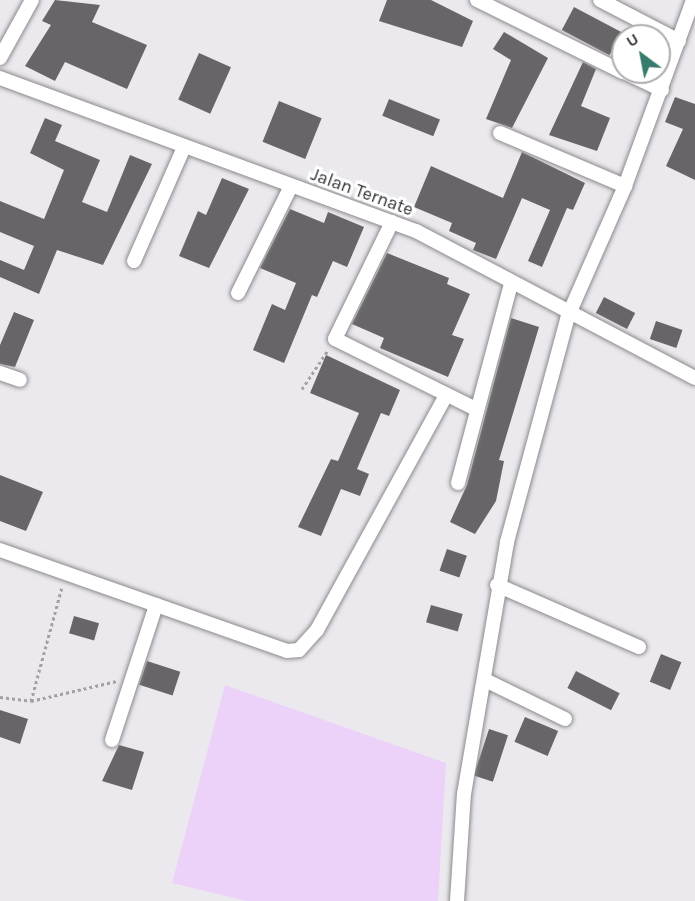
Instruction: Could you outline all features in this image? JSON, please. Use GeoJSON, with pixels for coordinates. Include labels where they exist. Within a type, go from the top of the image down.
{"type":"FeatureCollection","features":[{"type":"Feature","properties":{"kind":"street"},"geometry":{"type":"LineString","coordinates":[[0,58],[32,0]]}},
{"type":"Feature","properties":{"kind":"street"},"geometry":{"type":"LineString","coordinates":[[477,0],[611,66]]}},
{"type":"Feature","properties":{"kind":"street"},"geometry":{"type":"LineString","coordinates":[[600,0],[679,41]]}},
{"type":"Feature","properties":{"kind":"street"},"geometry":{"type":"LineString","coordinates":[[457,901],[464,794],[486,680],[497,585],[568,316],[625,186],[693,0]]}},
{"type":"Feature","properties":{"kind":"street","name":"Jalan Ternate"},"geometry":{"type":"LineString","coordinates":[[0,78],[392,222],[568,316],[695,378]]}},
{"type":"Feature","properties":{"kind":"street"},"geometry":{"type":"LineString","coordinates":[[649,84],[662,90]]}},
{"type":"Feature","properties":{"kind":"street"},"geometry":{"type":"LineString","coordinates":[[500,133],[625,186]]}},
{"type":"Feature","properties":{"kind":"street"},"geometry":{"type":"LineString","coordinates":[[134,261],[184,147]]}},
{"type":"Feature","properties":{"kind":"street"},"geometry":{"type":"LineString","coordinates":[[238,293],[291,186]]}},
{"type":"Feature","properties":{"kind":"street"},"geometry":{"type":"LineString","coordinates":[[392,222],[335,339],[445,398],[474,408]]}},
{"type":"Feature","properties":{"kind":"street"},"geometry":{"type":"LineString","coordinates":[[458,483],[474,408],[511,284]]}},
{"type":"Feature","properties":{"kind":"street"},"geometry":{"type":"LineString","coordinates":[[0,373],[20,380]]}},
{"type":"Feature","properties":{"kind":"street"},"geometry":{"type":"LineString","coordinates":[[0,550],[287,651],[306,646],[445,398]]}},
{"type":"Feature","properties":{"kind":"street"},"geometry":{"type":"LineString","coordinates":[[497,585],[639,646]]}},
{"type":"Feature","properties":{"kind":"street"},"geometry":{"type":"LineString","coordinates":[[112,740],[130,678],[156,605]]}},
{"type":"Feature","properties":{"kind":"street"},"geometry":{"type":"LineString","coordinates":[[486,680],[565,719]]}},
{"type":"Feature","properties":{"kind":"path"},"geometry":{"type":"LineString","coordinates":[[302,389],[335,339]]}},
{"type":"Feature","properties":{"kind":"path"},"geometry":{"type":"LineString","coordinates":[[31,701],[65,573]]}},
{"type":"Feature","properties":{"kind":"path"},"geometry":{"type":"LineString","coordinates":[[0,698],[31,701],[130,678]]}},
{"type":"Feature","properties":{"kind":"shaded area"},"geometry":{"type":"Polygon","coordinates":[[[225,685],[446,763],[438,901],[246,901],[172,883],[225,685]]]}},
{"type":"Feature","properties":{"kind":"building"},"geometry":{"type":"Polygon","coordinates":[[[55,0],[100,5],[92,22],[147,45],[127,89],[65,62],[55,81],[25,66],[51,25],[42,21],[55,0]]]}},
{"type":"Feature","properties":{"kind":"building"},"geometry":{"type":"Polygon","coordinates":[[[387,0],[431,0],[473,21],[462,47],[379,21],[387,0]]]}},
{"type":"Feature","properties":{"kind":"building"},"geometry":{"type":"Polygon","coordinates":[[[574,7],[611,27],[609,55],[562,30],[574,7]]]}},
{"type":"Feature","properties":{"kind":"building"},"geometry":{"type":"Polygon","coordinates":[[[504,32],[548,58],[512,128],[486,119],[511,60],[493,49],[504,32]]]}},
{"type":"Feature","properties":{"kind":"building"},"geometry":{"type":"Polygon","coordinates":[[[199,53],[231,67],[210,114],[178,100],[199,53]]]}},
{"type":"Feature","properties":{"kind":"building"},"geometry":{"type":"Polygon","coordinates":[[[583,62],[596,69],[581,106],[610,118],[597,151],[549,135],[583,62]]]}},
{"type":"Feature","properties":{"kind":"building"},"geometry":{"type":"Polygon","coordinates":[[[675,97],[695,104],[695,180],[666,166],[683,129],[665,122],[675,97]]]}},
{"type":"Feature","properties":{"kind":"building"},"geometry":{"type":"Polygon","coordinates":[[[389,99],[440,120],[433,136],[382,116],[389,99]]]}},
{"type":"Feature","properties":{"kind":"building"},"geometry":{"type":"Polygon","coordinates":[[[279,101],[322,118],[305,159],[263,142],[279,101]]]}},
{"type":"Feature","properties":{"kind":"building"},"geometry":{"type":"Polygon","coordinates":[[[45,118],[62,125],[55,141],[100,160],[82,202],[107,212],[130,155],[152,164],[103,265],[57,250],[39,294],[0,277],[0,260],[24,270],[34,246],[0,232],[0,201],[44,219],[64,170],[30,153],[45,118]]]}},
{"type":"Feature","properties":{"kind":"building"},"geometry":{"type":"Polygon","coordinates":[[[522,152],[585,183],[573,210],[567,208],[542,267],[528,261],[550,210],[522,198],[496,259],[473,250],[476,243],[449,231],[452,223],[414,207],[431,166],[503,198],[522,152]]]}},
{"type":"Feature","properties":{"kind":"building"},"geometry":{"type":"Polygon","coordinates":[[[222,178],[249,189],[209,268],[179,256],[198,211],[206,215],[222,178]]]}},
{"type":"Feature","properties":{"kind":"building"},"geometry":{"type":"Polygon","coordinates":[[[290,209],[324,223],[328,212],[364,227],[347,267],[333,261],[317,297],[312,295],[284,363],[253,350],[272,304],[285,310],[296,283],[260,268],[290,209]]]}},
{"type":"Feature","properties":{"kind":"building"},"geometry":{"type":"Polygon","coordinates":[[[387,253],[449,278],[447,284],[470,294],[452,335],[464,339],[448,377],[380,348],[384,338],[352,324],[387,253]]]}},
{"type":"Feature","properties":{"kind":"building"},"geometry":{"type":"Polygon","coordinates":[[[604,297],[635,313],[627,329],[596,313],[604,297]]]}},
{"type":"Feature","properties":{"kind":"building"},"geometry":{"type":"Polygon","coordinates":[[[14,312],[34,320],[15,367],[0,364],[0,345],[14,312]]]}},
{"type":"Feature","properties":{"kind":"building"},"geometry":{"type":"Polygon","coordinates":[[[511,318],[539,327],[499,460],[504,461],[496,501],[475,534],[450,522],[467,485],[511,318]]]}},
{"type":"Feature","properties":{"kind":"building"},"geometry":{"type":"Polygon","coordinates":[[[656,321],[682,330],[676,348],[650,339],[656,321]]]}},
{"type":"Feature","properties":{"kind":"building"},"geometry":{"type":"Polygon","coordinates":[[[326,355],[400,390],[389,416],[381,413],[357,469],[369,474],[360,496],[341,489],[321,536],[298,527],[331,459],[338,461],[359,413],[310,393],[326,355]]]}},
{"type":"Feature","properties":{"kind":"building"},"geometry":{"type":"Polygon","coordinates":[[[0,475],[43,492],[26,531],[0,521],[0,475]]]}},
{"type":"Feature","properties":{"kind":"building"},"geometry":{"type":"Polygon","coordinates":[[[447,549],[467,556],[459,578],[440,571],[447,549]]]}},
{"type":"Feature","properties":{"kind":"building"},"geometry":{"type":"Polygon","coordinates":[[[431,605],[463,614],[458,631],[426,622],[431,605]]]}},
{"type":"Feature","properties":{"kind":"building"},"geometry":{"type":"Polygon","coordinates":[[[74,616],[99,623],[94,640],[69,633],[74,616]]]}},
{"type":"Feature","properties":{"kind":"building"},"geometry":{"type":"Polygon","coordinates":[[[661,654],[681,662],[670,690],[650,682],[661,654]]]}},
{"type":"Feature","properties":{"kind":"building"},"geometry":{"type":"Polygon","coordinates":[[[147,661],[180,672],[173,696],[139,685],[147,661]]]}},
{"type":"Feature","properties":{"kind":"building"},"geometry":{"type":"Polygon","coordinates":[[[576,671],[620,693],[611,710],[567,688],[576,671]]]}},
{"type":"Feature","properties":{"kind":"building"},"geometry":{"type":"Polygon","coordinates":[[[0,710],[28,719],[20,744],[0,737],[0,710]]]}},
{"type":"Feature","properties":{"kind":"building"},"geometry":{"type":"Polygon","coordinates":[[[525,717],[558,731],[548,756],[514,742],[525,717]]]}},
{"type":"Feature","properties":{"kind":"building"},"geometry":{"type":"Polygon","coordinates":[[[489,729],[508,735],[493,782],[474,776],[489,729]]]}},
{"type":"Feature","properties":{"kind":"building"},"geometry":{"type":"Polygon","coordinates":[[[119,745],[144,752],[132,790],[102,781],[119,745]]]}}]}
